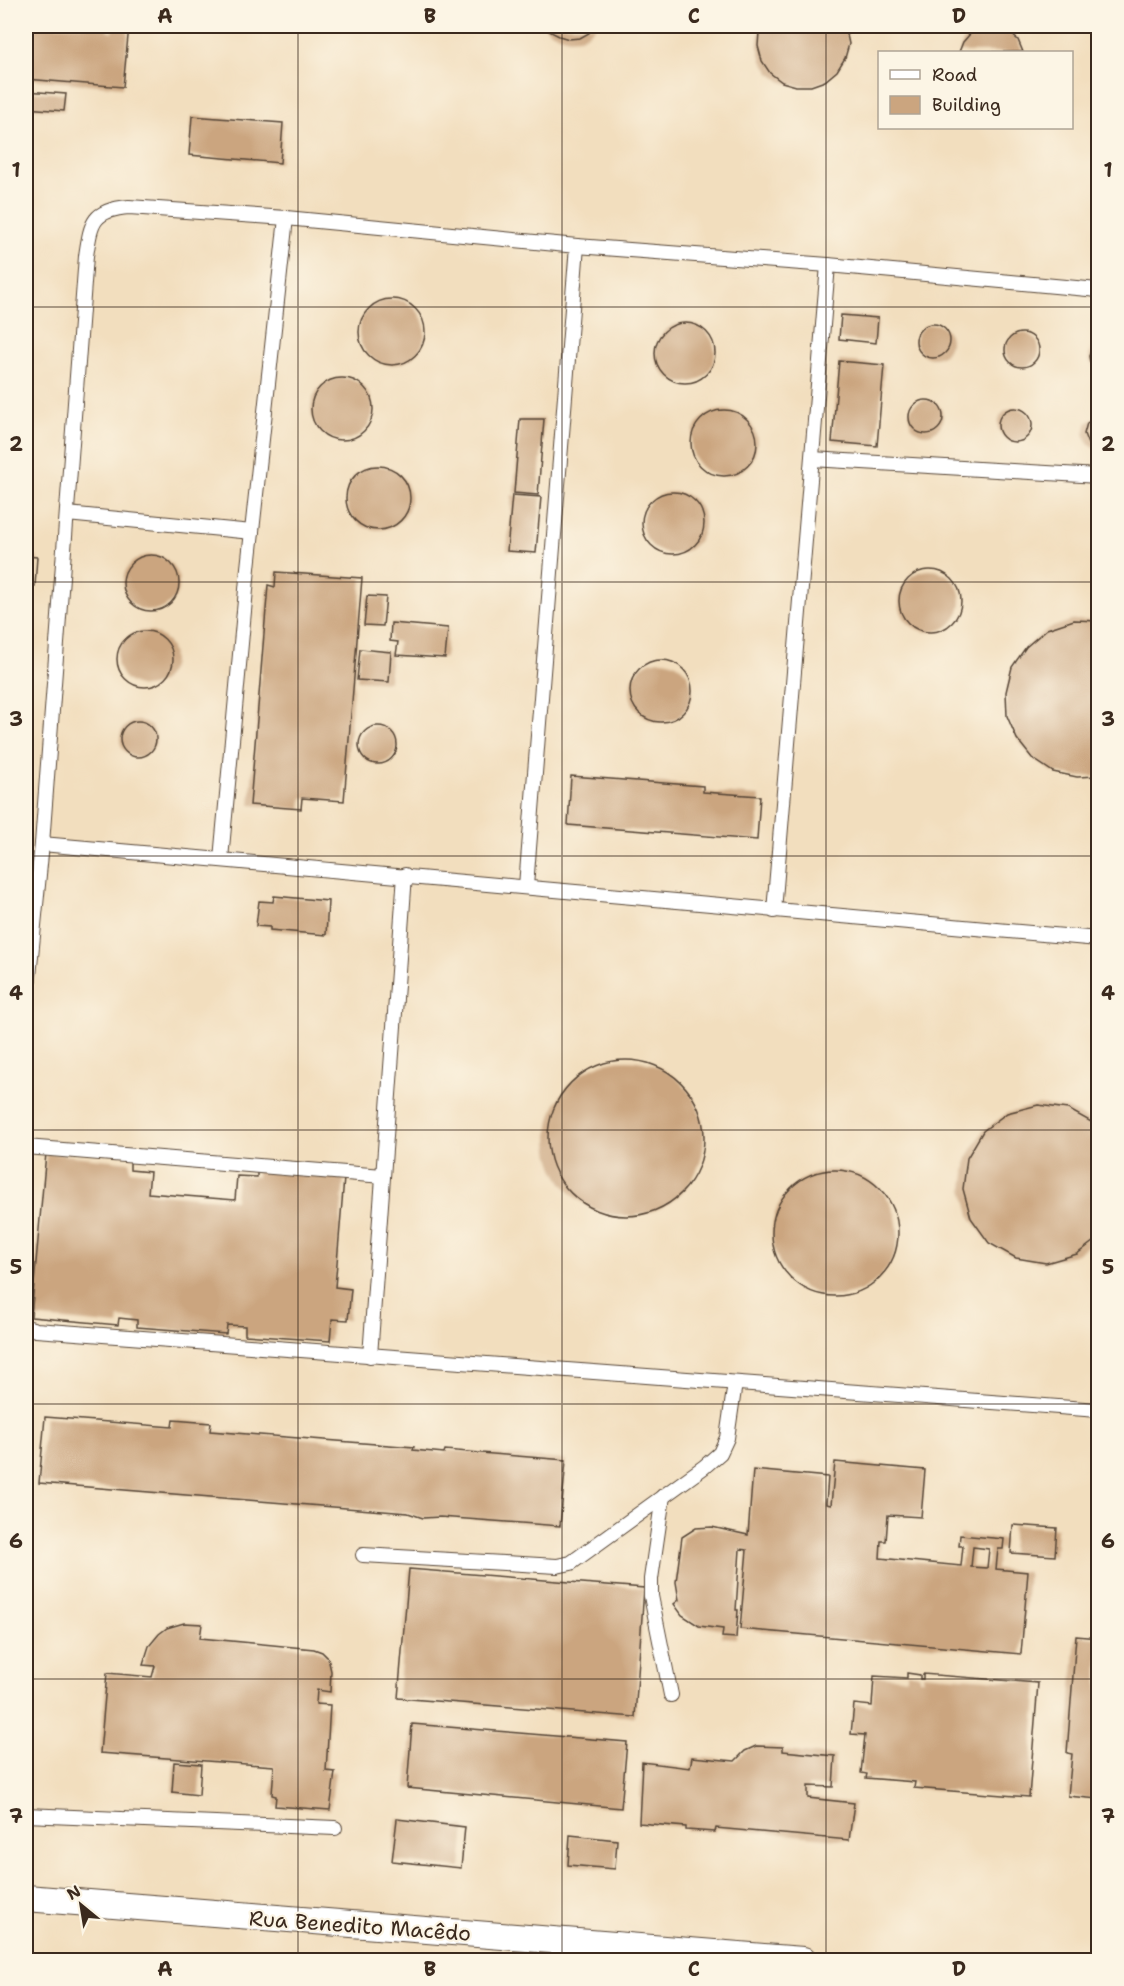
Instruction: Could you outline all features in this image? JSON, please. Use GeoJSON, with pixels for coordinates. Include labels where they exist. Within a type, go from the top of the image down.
{"type":"FeatureCollection","features":[{"type":"Feature","properties":{"kind":"street","name":"Rua Benedito Macêdo"},"geometry":{"type":"LineString","coordinates":[[26,1898],[803,1960]]}},
{"type":"Feature","properties":{"kind":"lane"},"geometry":{"type":"LineString","coordinates":[[26,1007],[42,844],[86,256],[89,236],[100,215],[110,208],[129,207],[286,218],[577,246],[828,265],[1098,290]]}},
{"type":"Feature","properties":{"kind":"lane"},"geometry":{"type":"LineString","coordinates":[[221,859],[252,532],[286,218]]}},
{"type":"Feature","properties":{"kind":"lane"},"geometry":{"type":"LineString","coordinates":[[526,886],[577,246]]}},
{"type":"Feature","properties":{"kind":"lane"},"geometry":{"type":"LineString","coordinates":[[774,911],[828,265]]}},
{"type":"Feature","properties":{"kind":"lane"},"geometry":{"type":"LineString","coordinates":[[812,459],[1098,476]]}},
{"type":"Feature","properties":{"kind":"lane"},"geometry":{"type":"LineString","coordinates":[[67,514],[252,532]]}},
{"type":"Feature","properties":{"kind":"lane"},"geometry":{"type":"LineString","coordinates":[[42,844],[1098,939]]}},
{"type":"Feature","properties":{"kind":"lane"},"geometry":{"type":"LineString","coordinates":[[370,1356],[405,875]]}},
{"type":"Feature","properties":{"kind":"lane"},"geometry":{"type":"LineString","coordinates":[[26,1147],[383,1176]]}},
{"type":"Feature","properties":{"kind":"lane"},"geometry":{"type":"LineString","coordinates":[[26,1327],[36,1330],[370,1356],[1098,1410]]}},
{"type":"Feature","properties":{"kind":"lane"},"geometry":{"type":"LineString","coordinates":[[363,1555],[557,1566],[571,1563],[720,1453],[727,1438],[735,1383]]}},
{"type":"Feature","properties":{"kind":"lane"},"geometry":{"type":"LineString","coordinates":[[663,1496],[651,1579],[651,1596],[671,1695]]}},
{"type":"Feature","properties":{"kind":"lane"},"geometry":{"type":"LineString","coordinates":[[26,1815],[335,1828]]}},
{"type":"Feature","properties":{"kind":"building"},"geometry":{"type":"Polygon","coordinates":[[[26,26],[108,26],[107,31],[113,33],[113,26],[129,26],[123,87],[26,79],[26,26]]]}},
{"type":"Feature","properties":{"kind":"building"},"geometry":{"type":"Polygon","coordinates":[[[544,26],[596,26],[580,38],[569,39],[549,31],[544,26]]]}},
{"type":"Feature","properties":{"kind":"building"},"geometry":{"type":"Polygon","coordinates":[[[761,26],[845,26],[849,44],[845,58],[837,71],[825,81],[811,86],[796,86],[782,82],[770,73],[762,61],[758,46],[761,26]]]}},
{"type":"Feature","properties":{"kind":"building"},"geometry":{"type":"Polygon","coordinates":[[[991,26],[1001,28],[1018,40],[1023,51],[959,51],[970,34],[980,28],[991,26]]]}},
{"type":"Feature","properties":{"kind":"building"},"geometry":{"type":"Polygon","coordinates":[[[26,91],[66,94],[64,111],[26,108],[26,91]]]}},
{"type":"Feature","properties":{"kind":"building"},"geometry":{"type":"Polygon","coordinates":[[[192,116],[283,123],[280,163],[189,155],[192,116]]]}},
{"type":"Feature","properties":{"kind":"building"},"geometry":{"type":"Polygon","coordinates":[[[385,299],[399,299],[411,304],[420,313],[425,332],[423,345],[416,356],[399,365],[385,365],[373,360],[364,351],[359,339],[359,325],[364,313],[373,304],[385,299]]]}},
{"type":"Feature","properties":{"kind":"building"},"geometry":{"type":"Polygon","coordinates":[[[841,315],[878,318],[876,343],[839,339],[841,315]]]}},
{"type":"Feature","properties":{"kind":"building"},"geometry":{"type":"Polygon","coordinates":[[[685,323],[706,332],[715,353],[706,374],[685,383],[664,374],[655,353],[664,332],[685,323]]]}},
{"type":"Feature","properties":{"kind":"building"},"geometry":{"type":"Polygon","coordinates":[[[933,324],[945,329],[950,341],[945,353],[933,358],[921,353],[916,341],[921,329],[933,324]]]}},
{"type":"Feature","properties":{"kind":"building"},"geometry":{"type":"Polygon","coordinates":[[[1022,333],[1034,338],[1039,350],[1034,362],[1022,367],[1010,362],[1005,350],[1010,338],[1022,333]]]}},
{"type":"Feature","properties":{"kind":"building"},"geometry":{"type":"Polygon","coordinates":[[[1098,341],[1098,371],[1090,362],[1089,356],[1098,341]]]}},
{"type":"Feature","properties":{"kind":"building"},"geometry":{"type":"Polygon","coordinates":[[[839,361],[884,365],[877,446],[832,442],[839,361]]]}},
{"type":"Feature","properties":{"kind":"building"},"geometry":{"type":"Polygon","coordinates":[[[336,378],[348,378],[364,387],[371,397],[373,409],[371,421],[364,431],[348,440],[336,440],[325,435],[316,426],[311,415],[311,403],[316,392],[325,383],[336,378]]]}},
{"type":"Feature","properties":{"kind":"building"},"geometry":{"type":"Polygon","coordinates":[[[926,400],[938,405],[943,417],[938,429],[926,434],[914,429],[909,417],[914,405],[926,400]]]}},
{"type":"Feature","properties":{"kind":"building"},"geometry":{"type":"Polygon","coordinates":[[[1015,408],[1027,413],[1032,425],[1027,437],[1015,442],[1003,437],[998,425],[1003,413],[1015,408]]]}},
{"type":"Feature","properties":{"kind":"building"},"geometry":{"type":"Polygon","coordinates":[[[724,410],[737,412],[752,425],[757,443],[755,456],[742,471],[724,476],[711,474],[696,461],[691,443],[693,430],[706,415],[724,410]]]}},
{"type":"Feature","properties":{"kind":"building"},"geometry":{"type":"Polygon","coordinates":[[[1098,416],[1098,450],[1088,444],[1084,434],[1087,423],[1098,416]]]}},
{"type":"Feature","properties":{"kind":"building"},"geometry":{"type":"Polygon","coordinates":[[[520,419],[544,419],[538,495],[514,493],[520,419]]]}},
{"type":"Feature","properties":{"kind":"building"},"geometry":{"type":"Polygon","coordinates":[[[378,466],[396,472],[404,480],[410,498],[404,516],[396,524],[378,530],[360,524],[352,516],[346,498],[352,480],[360,472],[378,466]]]}},
{"type":"Feature","properties":{"kind":"building"},"geometry":{"type":"Polygon","coordinates":[[[673,492],[690,497],[695,501],[699,506],[704,523],[699,540],[695,545],[690,549],[673,554],[656,549],[651,545],[647,540],[642,523],[647,506],[651,501],[656,497],[673,492]]]}},
{"type":"Feature","properties":{"kind":"building"},"geometry":{"type":"Polygon","coordinates":[[[512,495],[541,497],[536,553],[507,551],[512,495]]]}},
{"type":"Feature","properties":{"kind":"building"},"geometry":{"type":"Polygon","coordinates":[[[145,555],[157,555],[167,559],[175,567],[179,583],[175,599],[167,607],[157,611],[145,611],[135,607],[127,599],[123,589],[123,577],[127,567],[135,559],[145,555]]]}},
{"type":"Feature","properties":{"kind":"building"},"geometry":{"type":"Polygon","coordinates":[[[26,556],[37,557],[35,586],[26,585],[26,556]]]}},
{"type":"Feature","properties":{"kind":"building"},"geometry":{"type":"Polygon","coordinates":[[[930,570],[947,575],[952,579],[956,584],[961,601],[956,618],[952,623],[947,627],[930,632],[913,627],[908,623],[904,618],[899,601],[904,584],[908,579],[913,575],[930,570]]]}},
{"type":"Feature","properties":{"kind":"building"},"geometry":{"type":"Polygon","coordinates":[[[276,572],[362,578],[344,801],[302,798],[301,809],[250,805],[268,585],[275,587],[276,572]]]}},
{"type":"Feature","properties":{"kind":"building"},"geometry":{"type":"Polygon","coordinates":[[[367,596],[386,597],[383,626],[364,625],[367,596]]]}},
{"type":"Feature","properties":{"kind":"building"},"geometry":{"type":"Polygon","coordinates":[[[1074,620],[1098,621],[1098,776],[1077,777],[1053,772],[1032,758],[1017,739],[1007,716],[1006,692],[1012,667],[1026,647],[1047,629],[1074,620]]]}},
{"type":"Feature","properties":{"kind":"building"},"geometry":{"type":"Polygon","coordinates":[[[391,623],[448,628],[445,658],[396,655],[398,642],[390,641],[391,623]]]}},
{"type":"Feature","properties":{"kind":"building"},"geometry":{"type":"Polygon","coordinates":[[[145,631],[156,633],[165,639],[171,648],[173,659],[171,670],[165,679],[156,685],[145,687],[134,685],[125,679],[119,670],[117,659],[119,648],[125,639],[134,633],[145,631]]]}},
{"type":"Feature","properties":{"kind":"building"},"geometry":{"type":"Polygon","coordinates":[[[360,649],[391,652],[389,682],[357,680],[360,649]]]}},
{"type":"Feature","properties":{"kind":"building"},"geometry":{"type":"Polygon","coordinates":[[[661,660],[678,665],[683,669],[687,674],[692,691],[687,708],[683,713],[678,717],[661,722],[644,717],[639,713],[635,708],[630,691],[635,674],[639,669],[644,665],[661,660]]]}},
{"type":"Feature","properties":{"kind":"building"},"geometry":{"type":"Polygon","coordinates":[[[138,721],[151,726],[156,739],[151,752],[138,757],[125,752],[120,739],[125,726],[138,721]]]}},
{"type":"Feature","properties":{"kind":"building"},"geometry":{"type":"Polygon","coordinates":[[[378,726],[392,731],[397,745],[392,759],[378,764],[364,759],[359,745],[364,731],[378,726]]]}},
{"type":"Feature","properties":{"kind":"building"},"geometry":{"type":"Polygon","coordinates":[[[571,776],[703,786],[703,792],[760,796],[757,840],[568,825],[571,776]]]}},
{"type":"Feature","properties":{"kind":"building"},"geometry":{"type":"Polygon","coordinates":[[[274,896],[328,901],[326,935],[270,930],[270,927],[256,926],[259,901],[273,902],[274,896]]]}},
{"type":"Feature","properties":{"kind":"building"},"geometry":{"type":"Polygon","coordinates":[[[626,1060],[641,1061],[656,1066],[681,1083],[698,1108],[703,1123],[703,1153],[698,1168],[681,1193],[656,1210],[641,1215],[626,1216],[611,1215],[596,1210],[571,1193],[554,1168],[549,1153],[548,1138],[549,1123],[554,1108],[571,1083],[596,1066],[611,1061],[626,1060]]]}},
{"type":"Feature","properties":{"kind":"building"},"geometry":{"type":"Polygon","coordinates":[[[1038,1105],[1068,1109],[1095,1124],[1098,1129],[1098,1238],[1077,1254],[1046,1263],[1016,1258],[989,1243],[971,1218],[963,1189],[967,1158],[983,1131],[1007,1113],[1038,1105]]]}},
{"type":"Feature","properties":{"kind":"building"},"geometry":{"type":"Polygon","coordinates":[[[46,1153],[130,1162],[130,1170],[150,1172],[148,1193],[235,1200],[237,1176],[257,1177],[257,1171],[344,1178],[335,1287],[351,1289],[348,1320],[332,1319],[330,1341],[245,1335],[245,1326],[227,1325],[226,1334],[137,1327],[137,1320],[119,1318],[118,1325],[31,1317],[46,1153]]]}},
{"type":"Feature","properties":{"kind":"building"},"geometry":{"type":"Polygon","coordinates":[[[835,1170],[859,1174],[880,1188],[894,1209],[898,1233],[894,1257],[880,1278],[859,1292],[835,1296],[811,1292],[790,1278],[776,1257],[772,1233],[776,1209],[790,1188],[811,1174],[835,1170]]]}},
{"type":"Feature","properties":{"kind":"building"},"geometry":{"type":"Polygon","coordinates":[[[45,1417],[172,1427],[173,1420],[211,1423],[210,1431],[414,1447],[413,1450],[444,1453],[445,1450],[566,1460],[560,1526],[440,1517],[423,1518],[408,1513],[39,1483],[45,1417]]]}},
{"type":"Feature","properties":{"kind":"building"},"geometry":{"type":"Polygon","coordinates":[[[835,1462],[925,1470],[921,1517],[888,1515],[886,1541],[881,1541],[880,1558],[961,1566],[963,1546],[959,1546],[960,1535],[1004,1539],[1003,1549],[998,1549],[996,1569],[1028,1572],[1021,1654],[740,1629],[747,1550],[740,1549],[736,1638],[722,1637],[723,1629],[699,1626],[682,1615],[674,1604],[679,1600],[676,1582],[682,1537],[696,1528],[712,1527],[748,1535],[753,1470],[828,1477],[826,1504],[831,1505],[835,1462]],[[973,1547],[971,1567],[987,1568],[989,1549],[973,1547]]]}},
{"type":"Feature","properties":{"kind":"building"},"geometry":{"type":"Polygon","coordinates":[[[1013,1525],[1057,1528],[1055,1556],[1011,1553],[1013,1525]]]}},
{"type":"Feature","properties":{"kind":"building"},"geometry":{"type":"Polygon","coordinates":[[[409,1569],[644,1588],[635,1717],[398,1698],[409,1569]]]}},
{"type":"Feature","properties":{"kind":"building"},"geometry":{"type":"Polygon","coordinates":[[[1097,1602],[1098,1619],[1096,1619],[1097,1602]]]}},
{"type":"Feature","properties":{"kind":"building"},"geometry":{"type":"Polygon","coordinates":[[[184,1623],[202,1624],[200,1638],[314,1649],[322,1652],[328,1658],[331,1671],[330,1692],[317,1690],[316,1704],[330,1705],[326,1771],[335,1772],[330,1810],[275,1806],[276,1796],[272,1795],[274,1766],[100,1753],[107,1673],[152,1677],[155,1666],[143,1665],[149,1646],[167,1628],[184,1623]]]}},
{"type":"Feature","properties":{"kind":"building"},"geometry":{"type":"Polygon","coordinates":[[[1076,1636],[1098,1638],[1098,1799],[1068,1796],[1072,1754],[1067,1753],[1076,1636]]]}},
{"type":"Feature","properties":{"kind":"building"},"geometry":{"type":"Polygon","coordinates":[[[907,1673],[920,1675],[920,1679],[923,1679],[923,1674],[1038,1683],[1029,1797],[914,1788],[915,1782],[866,1778],[867,1774],[861,1773],[865,1735],[851,1734],[854,1704],[872,1706],[874,1676],[907,1678],[907,1673]]]}},
{"type":"Feature","properties":{"kind":"building"},"geometry":{"type":"Polygon","coordinates":[[[412,1724],[627,1742],[621,1808],[407,1788],[412,1724]]]}},
{"type":"Feature","properties":{"kind":"building"},"geometry":{"type":"Polygon","coordinates":[[[756,1746],[783,1747],[783,1751],[835,1756],[833,1787],[808,1786],[808,1798],[854,1803],[849,1840],[716,1828],[715,1832],[686,1830],[686,1827],[639,1823],[642,1762],[690,1768],[692,1757],[735,1761],[745,1751],[756,1746]]]}},
{"type":"Feature","properties":{"kind":"building"},"geometry":{"type":"Polygon","coordinates":[[[174,1762],[201,1764],[199,1795],[172,1792],[174,1762]]]}},
{"type":"Feature","properties":{"kind":"building"},"geometry":{"type":"Polygon","coordinates":[[[397,1819],[465,1827],[461,1868],[392,1861],[397,1819]]]}},
{"type":"Feature","properties":{"kind":"building"},"geometry":{"type":"Polygon","coordinates":[[[570,1835],[617,1840],[615,1869],[568,1865],[570,1835]]]}}]}
